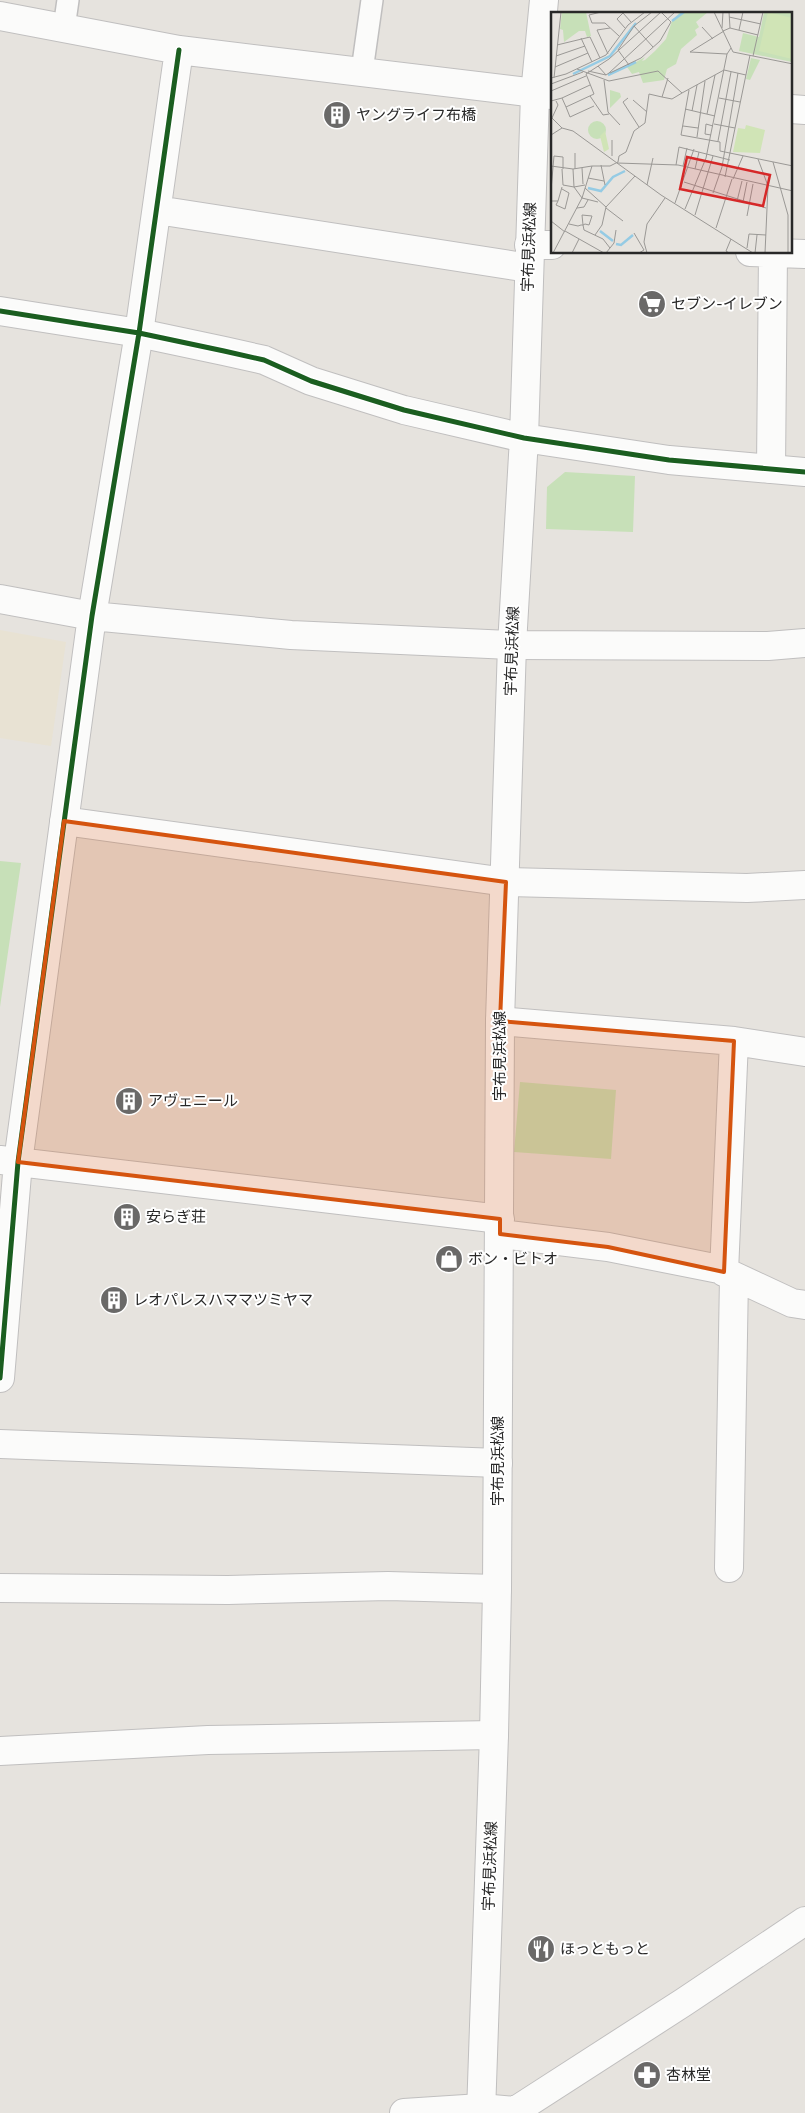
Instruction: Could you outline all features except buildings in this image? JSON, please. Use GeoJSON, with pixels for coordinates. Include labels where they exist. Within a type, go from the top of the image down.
{"type":"FeatureCollection","features":[{"type":"Feature","properties":{"kind":"street","name":"宇布見浜松線"},"geometry":{"type":"LineString","coordinates":[[481,2111],[497,1589],[500,1021],[506,882],[512,645],[537,252],[544,95],[544,0]]}},
{"type":"Feature","properties":{"kind":"street"},"geometry":{"type":"LineString","coordinates":[[0,16],[179,50],[362,71],[544,95]]}},
{"type":"Feature","properties":{"kind":"street"},"geometry":{"type":"LineString","coordinates":[[0,1378],[9,1161],[64,822],[92,616],[139,333],[179,50]]}},
{"type":"Feature","properties":{"kind":"street"},"geometry":{"type":"LineString","coordinates":[[792,109],[805,110]]}},
{"type":"Feature","properties":{"kind":"street"},"geometry":{"type":"LineString","coordinates":[[157,210],[537,252]]}},
{"type":"Feature","properties":{"kind":"street"},"geometry":{"type":"LineString","coordinates":[[765,254],[771,469]]}},
{"type":"Feature","properties":{"kind":"street"},"geometry":{"type":"LineString","coordinates":[[792,254],[805,254]]}},
{"type":"Feature","properties":{"kind":"street"},"geometry":{"type":"LineString","coordinates":[[0,311],[139,333],[264,360],[311,381],[404,410],[524,438],[670,460],[805,472]]}},
{"type":"Feature","properties":{"kind":"street"},"geometry":{"type":"LineString","coordinates":[[0,599],[92,616],[291,635],[512,645],[768,646],[805,643]]}},
{"type":"Feature","properties":{"kind":"street"},"geometry":{"type":"LineString","coordinates":[[64,822],[506,882],[747,888],[805,885]]}},
{"type":"Feature","properties":{"kind":"street"},"geometry":{"type":"LineString","coordinates":[[500,1021],[734,1041],[805,1052]]}},
{"type":"Feature","properties":{"kind":"street"},"geometry":{"type":"LineString","coordinates":[[729,1568],[729,1274],[734,1041]]}},
{"type":"Feature","properties":{"kind":"street"},"geometry":{"type":"LineString","coordinates":[[9,1161],[500,1227],[719,1269],[792,1303],[805,1305]]}},
{"type":"Feature","properties":{"kind":"street"},"geometry":{"type":"LineString","coordinates":[[0,1444],[498,1464]]}},
{"type":"Feature","properties":{"kind":"street"},"geometry":{"type":"LineString","coordinates":[[0,1588],[228,1590],[388,1586],[497,1589]]}},
{"type":"Feature","properties":{"kind":"street"},"geometry":{"type":"LineString","coordinates":[[0,1751],[208,1740],[494,1735]]}},
{"type":"Feature","properties":{"kind":"street"},"geometry":{"type":"LineString","coordinates":[[404,2113],[515,2111],[805,1921]]}},
{"type":"Feature","properties":{"kind":"lane"},"geometry":{"type":"LineString","coordinates":[[64,28],[68,0]]}},
{"type":"Feature","properties":{"kind":"lane"},"geometry":{"type":"LineString","coordinates":[[362,71],[372,0]]}},
{"type":"Feature","properties":{"kind":"highlighted area"},"geometry":{"type":"Polygon","coordinates":[[[64,821],[506,882],[500,1021],[734,1041],[724,1272],[608,1247],[500,1234],[500,1219],[18,1162],[64,821]]]}},
{"type":"Feature","properties":{"kind":"shaded area"},"geometry":{"type":"Polygon","coordinates":[[[0,630],[66,642],[51,746],[0,738],[0,630]]]}},
{"type":"Feature","properties":{"kind":"green space"},"geometry":{"type":"Polygon","coordinates":[[[565,472],[635,476],[633,532],[546,529],[547,487],[565,472]]]}},
{"type":"Feature","properties":{"kind":"green space"},"geometry":{"type":"Polygon","coordinates":[[[0,861],[21,863],[0,1007],[0,861]]]}},
{"type":"Feature","properties":{"kind":"green space"},"geometry":{"type":"Polygon","coordinates":[[[520,1082],[616,1090],[611,1159],[514,1152],[520,1082]]]}},
{"type":"Feature","properties":{"kind":"cycle path"},"geometry":{"type":"LineString","coordinates":[[0,1378],[18,1162],[92,616],[139,333],[179,50]]}},
{"type":"Feature","properties":{"kind":"cycle path"},"geometry":{"type":"LineString","coordinates":[[0,311],[139,333],[264,360],[311,381],[404,410],[524,438],[669,460],[805,472]]}},
{"type":"Feature","properties":{"kind":"place","name":"ヤングライフ布橋"},"geometry":{"type":"Point","coordinates":[337,115]}},
{"type":"Feature","properties":{"kind":"place","name":"セブン-イレブン"},"geometry":{"type":"Point","coordinates":[652,304]}},
{"type":"Feature","properties":{"kind":"place","name":"アヴェニール"},"geometry":{"type":"Point","coordinates":[129,1101]}},
{"type":"Feature","properties":{"kind":"place","name":"安らぎ荘"},"geometry":{"type":"Point","coordinates":[127,1217]}},
{"type":"Feature","properties":{"kind":"place","name":"ボン・ビトオ"},"geometry":{"type":"Point","coordinates":[449,1259]}},
{"type":"Feature","properties":{"kind":"place","name":"レオパレスハママツミヤマ"},"geometry":{"type":"Point","coordinates":[114,1300]}},
{"type":"Feature","properties":{"kind":"place","name":"ほっともっと"},"geometry":{"type":"Point","coordinates":[541,1949]}},
{"type":"Feature","properties":{"kind":"place","name":"杏林堂"},"geometry":{"type":"Point","coordinates":[647,2075]}}]}
